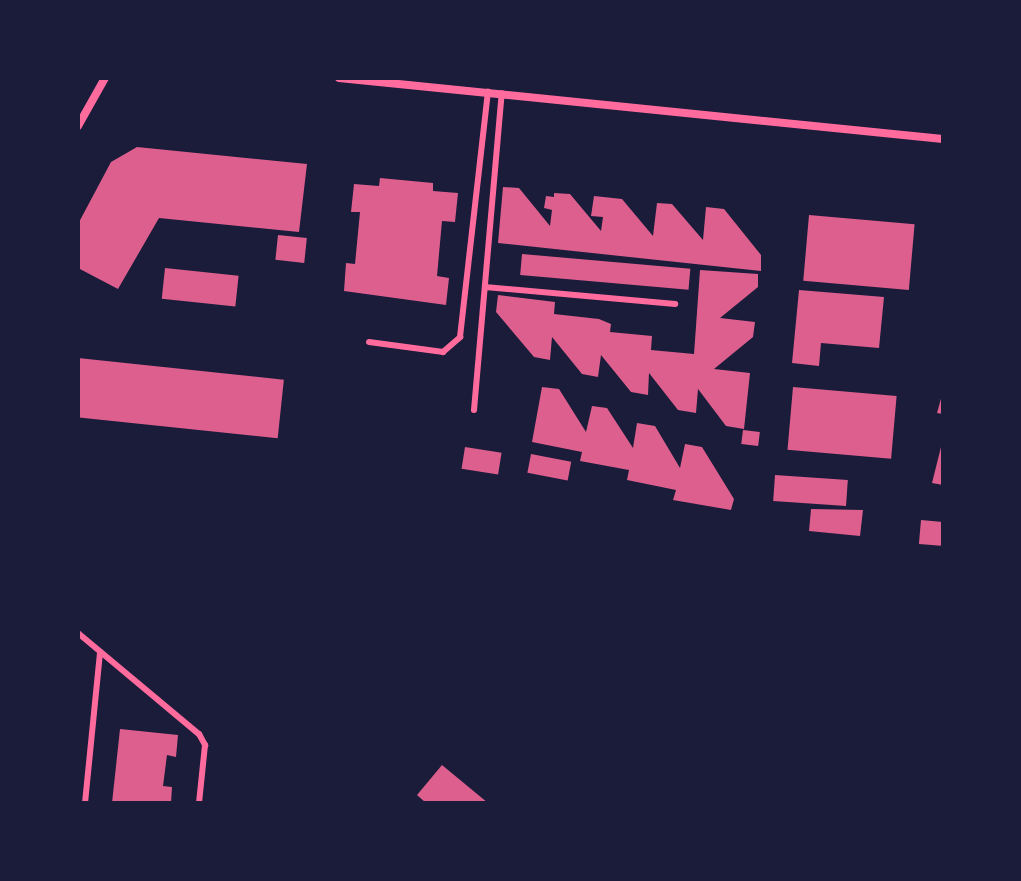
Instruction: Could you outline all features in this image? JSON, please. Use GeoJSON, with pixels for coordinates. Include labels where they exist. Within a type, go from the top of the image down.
{"type":"FeatureCollection","features":[{"type":"Feature","properties":{"kind":"street"},"geometry":{"type":"LineString","coordinates":[[78,126],[105,78]]}},
{"type":"Feature","properties":{"kind":"street"},"geometry":{"type":"LineString","coordinates":[[339,78],[943,139]]}},
{"type":"Feature","properties":{"kind":"lane"},"geometry":{"type":"LineString","coordinates":[[369,342],[443,352],[460,337],[488,92]]}},
{"type":"Feature","properties":{"kind":"lane"},"geometry":{"type":"LineString","coordinates":[[474,410],[502,93]]}},
{"type":"Feature","properties":{"kind":"lane"},"geometry":{"type":"LineString","coordinates":[[485,287],[675,304]]}},
{"type":"Feature","properties":{"kind":"lane"},"geometry":{"type":"LineString","coordinates":[[78,633],[199,734],[205,745],[199,803]]}},
{"type":"Feature","properties":{"kind":"lane"},"geometry":{"type":"LineString","coordinates":[[85,803],[100,652]]}},
{"type":"Feature","properties":{"kind":"building"},"geometry":{"type":"Polygon","coordinates":[[[137,147],[307,164],[299,232],[159,218],[118,289],[78,268],[78,224],[111,162],[137,147]]]}},
{"type":"Feature","properties":{"kind":"building"},"geometry":{"type":"Polygon","coordinates":[[[380,178],[433,183],[433,191],[458,193],[455,222],[442,221],[437,276],[449,278],[446,305],[344,291],[346,263],[355,264],[360,212],[351,212],[354,184],[379,186],[380,178]]]}},
{"type":"Feature","properties":{"kind":"building"},"geometry":{"type":"Polygon","coordinates":[[[503,187],[519,188],[550,226],[552,210],[544,208],[546,196],[554,197],[554,193],[570,194],[601,231],[603,217],[591,216],[594,196],[622,199],[653,236],[657,203],[672,204],[703,240],[706,207],[724,209],[761,255],[761,271],[498,243],[503,187]]]}},
{"type":"Feature","properties":{"kind":"building"},"geometry":{"type":"Polygon","coordinates":[[[809,215],[915,224],[909,290],[803,281],[809,215]]]}},
{"type":"Feature","properties":{"kind":"building"},"geometry":{"type":"Polygon","coordinates":[[[278,235],[307,238],[304,263],[275,260],[278,235]]]}},
{"type":"Feature","properties":{"kind":"building"},"geometry":{"type":"Polygon","coordinates":[[[522,254],[690,269],[689,290],[520,275],[522,254]]]}},
{"type":"Feature","properties":{"kind":"building"},"geometry":{"type":"Polygon","coordinates":[[[165,268],[239,276],[235,307],[162,299],[165,268]]]}},
{"type":"Feature","properties":{"kind":"building"},"geometry":{"type":"Polygon","coordinates":[[[700,270],[758,274],[758,287],[720,318],[755,322],[753,337],[714,369],[750,373],[744,429],[726,426],[698,389],[696,413],[678,410],[649,373],[648,395],[631,392],[601,355],[598,377],[582,374],[552,337],[550,360],[534,357],[496,312],[498,295],[555,302],[554,314],[599,319],[611,324],[610,332],[652,336],[651,350],[694,354],[700,270]]]}},
{"type":"Feature","properties":{"kind":"building"},"geometry":{"type":"Polygon","coordinates":[[[799,290],[884,297],[879,348],[821,343],[819,366],[792,363],[799,290]]]}},
{"type":"Feature","properties":{"kind":"building"},"geometry":{"type":"Polygon","coordinates":[[[78,358],[284,380],[278,438],[78,417],[78,358]]]}},
{"type":"Feature","properties":{"kind":"building"},"geometry":{"type":"Polygon","coordinates":[[[542,387],[559,389],[586,432],[592,406],[607,408],[633,448],[637,423],[655,426],[680,468],[685,444],[702,447],[734,499],[731,510],[673,500],[676,490],[627,480],[629,470],[580,461],[582,452],[532,442],[542,387]]]}},
{"type":"Feature","properties":{"kind":"building"},"geometry":{"type":"Polygon","coordinates":[[[793,387],[897,396],[891,459],[788,450],[793,387]]]}},
{"type":"Feature","properties":{"kind":"building"},"geometry":{"type":"Polygon","coordinates":[[[943,395],[943,414],[937,413],[943,395]]]}},
{"type":"Feature","properties":{"kind":"building"},"geometry":{"type":"Polygon","coordinates":[[[743,430],[760,432],[758,446],[741,444],[743,430]]]}},
{"type":"Feature","properties":{"kind":"building"},"geometry":{"type":"Polygon","coordinates":[[[943,443],[943,485],[932,483],[943,443]]]}},
{"type":"Feature","properties":{"kind":"building"},"geometry":{"type":"Polygon","coordinates":[[[465,447],[502,453],[498,475],[462,469],[465,447]]]}},
{"type":"Feature","properties":{"kind":"building"},"geometry":{"type":"Polygon","coordinates":[[[531,454],[571,462],[568,480],[527,473],[531,454]]]}},
{"type":"Feature","properties":{"kind":"building"},"geometry":{"type":"Polygon","coordinates":[[[775,475],[848,480],[846,506],[773,501],[775,475]]]}},
{"type":"Feature","properties":{"kind":"building"},"geometry":{"type":"Polygon","coordinates":[[[811,509],[863,510],[860,536],[809,531],[811,509]]]}},
{"type":"Feature","properties":{"kind":"building"},"geometry":{"type":"Polygon","coordinates":[[[921,520],[943,522],[941,546],[919,544],[921,520]]]}},
{"type":"Feature","properties":{"kind":"building"},"geometry":{"type":"Polygon","coordinates":[[[120,729],[178,735],[176,757],[167,755],[163,786],[172,787],[171,803],[112,803],[120,729]]]}},
{"type":"Feature","properties":{"kind":"building"},"geometry":{"type":"Polygon","coordinates":[[[442,765],[488,803],[426,803],[417,795],[442,765]]]}}]}
